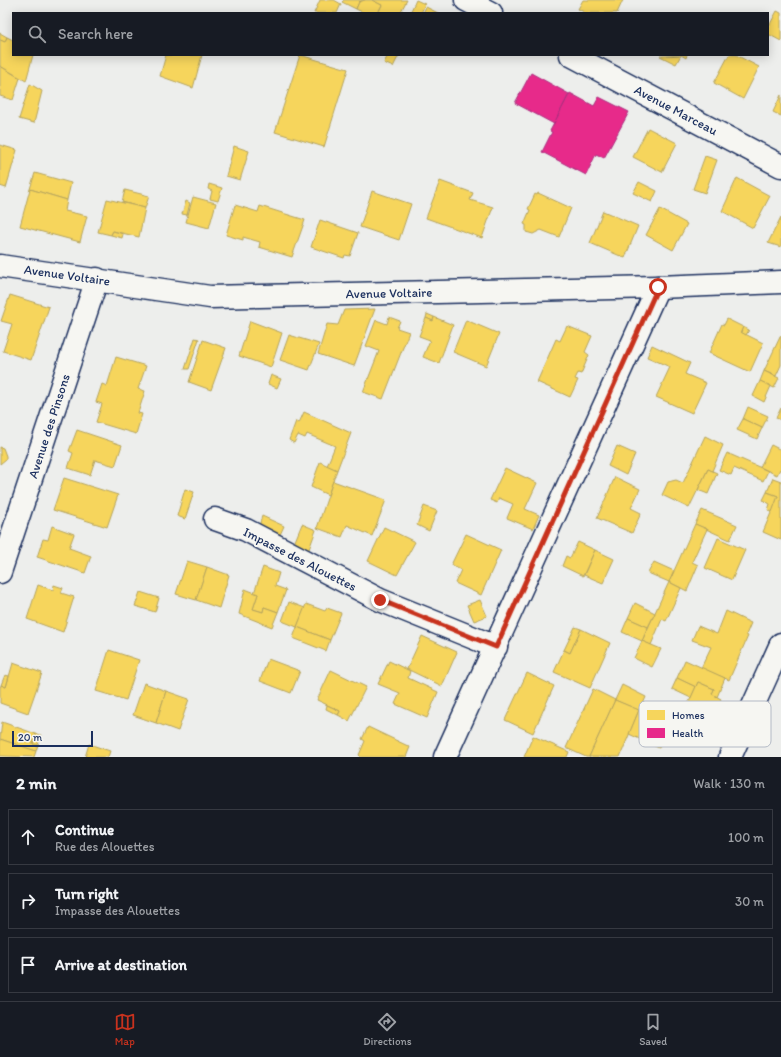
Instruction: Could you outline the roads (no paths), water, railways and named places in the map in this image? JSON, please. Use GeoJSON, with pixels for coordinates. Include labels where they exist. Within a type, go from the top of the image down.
{"type":"FeatureCollection","features":[{"type":"Feature","properties":{"kind":"street"},"geometry":{"type":"LineString","coordinates":[[466,0],[489,12]]}},
{"type":"Feature","properties":{"kind":"street","name":"Avenue Marceau"},"geometry":{"type":"LineString","coordinates":[[572,56],[781,166]]}},
{"type":"Feature","properties":{"kind":"street","name":"Avenue Voltaire"},"geometry":{"type":"LineString","coordinates":[[0,266],[97,279],[210,297],[658,287],[781,282]]}},
{"type":"Feature","properties":{"kind":"street","name":"Avenue des Pinsons"},"geometry":{"type":"LineString","coordinates":[[0,572],[97,279]]}},
{"type":"Feature","properties":{"kind":"street"},"geometry":{"type":"LineString","coordinates":[[445,757],[658,287]]}},
{"type":"Feature","properties":{"kind":"street","name":"Impasse des Alouettes"},"geometry":{"type":"LineString","coordinates":[[215,519],[252,533],[380,600],[496,647]]}},
{"type":"Feature","properties":{"kind":"street"},"geometry":{"type":"LineString","coordinates":[[755,701],[781,644]]}},
{"type":"Feature","properties":{"kind":"street"},"geometry":{"type":"LineString","coordinates":[[730,757],[735,747]]}}]}
